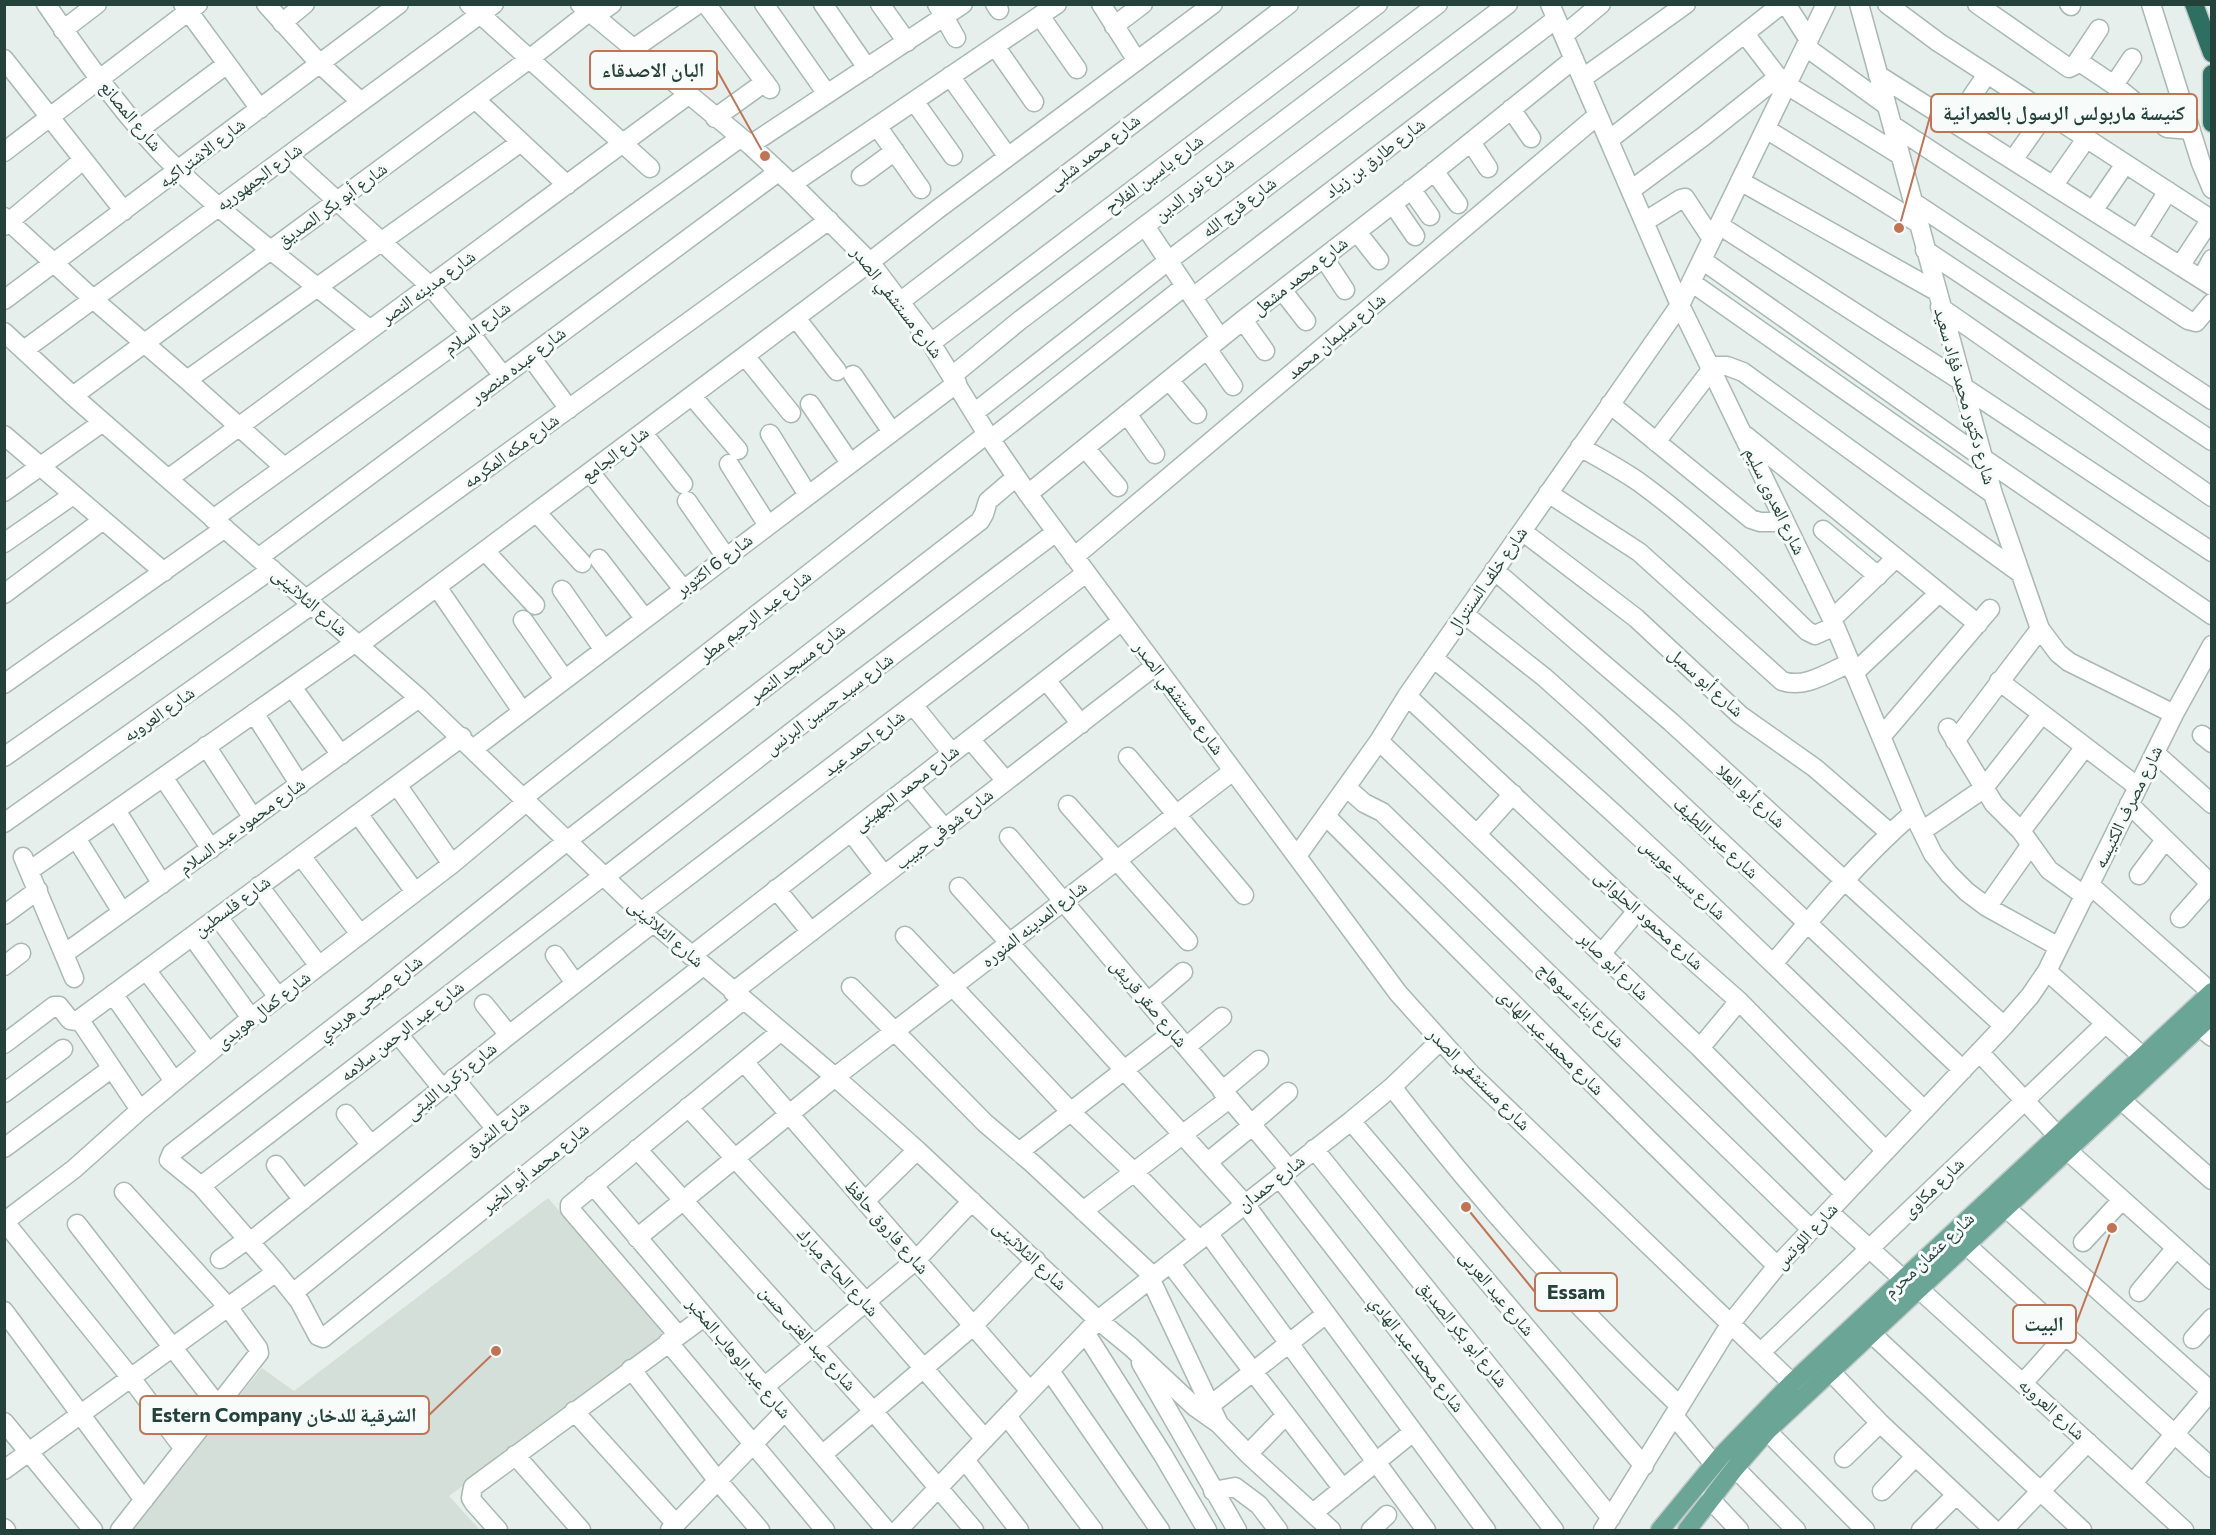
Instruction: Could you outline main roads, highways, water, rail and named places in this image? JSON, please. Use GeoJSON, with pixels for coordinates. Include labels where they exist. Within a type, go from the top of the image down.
{"type":"FeatureCollection","features":[{"type":"Feature","properties":{"kind":"highway"},"geometry":{"type":"LineString","coordinates":[[2194,4],[2211,53]]}},
{"type":"Feature","properties":{"kind":"highway"},"geometry":{"type":"LineString","coordinates":[[2211,74],[2211,123]]}},
{"type":"Feature","properties":{"kind":"main road","name":"شارع عثمان محرم"},"geometry":{"type":"LineString","coordinates":[[1691,1529],[1710,1499],[1767,1431],[1965,1244],[2057,1135],[2211,992]]}},
{"type":"Feature","properties":{"kind":"main road","name":"شارع عثمان محرم"},"geometry":{"type":"LineString","coordinates":[[1660,1530],[1714,1464],[1792,1383],[1903,1279],[1999,1202],[2068,1151],[2121,1100],[2207,1026]]}},
{"type":"Feature","properties":{"kind":"place","name":"البان الاصدقاء"},"geometry":{"type":"Point","coordinates":[765,156]}},
{"type":"Feature","properties":{"kind":"place","name":"كنيسة ماربولس الرسول بالعمرانية"},"geometry":{"type":"Point","coordinates":[1899,228]}},
{"type":"Feature","properties":{"kind":"place","name":"Essam"},"geometry":{"type":"Point","coordinates":[1466,1207]}},
{"type":"Feature","properties":{"kind":"place","name":"البيت"},"geometry":{"type":"Point","coordinates":[2112,1228]}},
{"type":"Feature","properties":{"kind":"place","name":"Estern Company الشرقية للدخان"},"geometry":{"type":"Point","coordinates":[496,1351]}}]}
